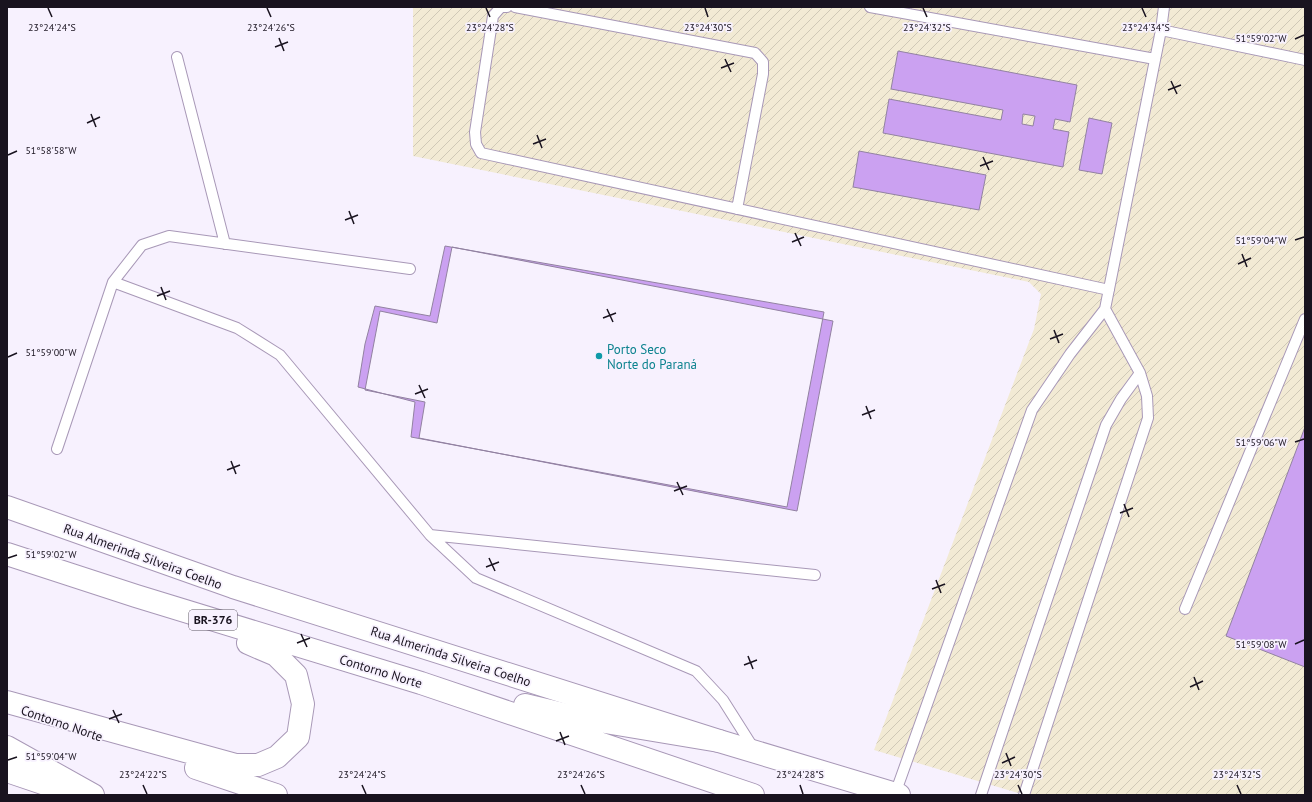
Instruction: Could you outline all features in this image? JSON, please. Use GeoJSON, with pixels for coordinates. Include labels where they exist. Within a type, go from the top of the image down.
{"type":"FeatureCollection","features":[{"type":"Feature","properties":{"kind":"main road","name":"Rua Almerinda Silveira Coelho"},"geometry":{"type":"LineString","coordinates":[[7,507],[232,587],[719,741],[897,794]]}},
{"type":"Feature","properties":{"kind":"main road","name":"Contorno Norte"},"geometry":{"type":"LineString","coordinates":[[7,554],[136,596],[420,683],[753,795]]}},
{"type":"Feature","properties":{"kind":"main road"},"geometry":{"type":"LineString","coordinates":[[7,703],[236,765],[258,765],[277,757],[298,737],[302,704],[296,675],[276,655],[182,617],[136,596]]}},
{"type":"Feature","properties":{"kind":"main road"},"geometry":{"type":"LineString","coordinates":[[420,683],[574,717],[719,741]]}},
{"type":"Feature","properties":{"kind":"main road","name":"Contorno Norte"},"geometry":{"type":"LineString","coordinates":[[7,703],[276,795]]}},
{"type":"Feature","properties":{"kind":"main road"},"geometry":{"type":"LineString","coordinates":[[7,747],[93,795]]}},
{"type":"Feature","properties":{"kind":"main road"},"geometry":{"type":"LineString","coordinates":[[7,771],[78,795]]}},
{"type":"Feature","properties":{"kind":"lane"},"geometry":{"type":"LineString","coordinates":[[507,7],[501,7],[493,16],[475,132],[476,144],[481,153],[1109,290]]}},
{"type":"Feature","properties":{"kind":"lane"},"geometry":{"type":"LineString","coordinates":[[515,7],[754,53],[763,62],[763,74],[737,209]]}},
{"type":"Feature","properties":{"kind":"lane"},"geometry":{"type":"LineString","coordinates":[[870,7],[1155,59]]}},
{"type":"Feature","properties":{"kind":"lane"},"geometry":{"type":"LineString","coordinates":[[897,794],[1032,410],[1070,354],[1105,309],[1161,30],[1164,7]]}},
{"type":"Feature","properties":{"kind":"lane"},"geometry":{"type":"LineString","coordinates":[[1161,30],[1305,60]]}},
{"type":"Feature","properties":{"kind":"lane"},"geometry":{"type":"LineString","coordinates":[[177,57],[225,244]]}},
{"type":"Feature","properties":{"kind":"lane"},"geometry":{"type":"LineString","coordinates":[[57,449],[113,282],[142,245],[169,236],[410,269]]}},
{"type":"Feature","properties":{"kind":"lane"},"geometry":{"type":"LineString","coordinates":[[113,282],[237,328],[280,355],[430,535],[476,578],[696,671],[723,700],[756,752]]}},
{"type":"Feature","properties":{"kind":"lane"},"geometry":{"type":"LineString","coordinates":[[1024,795],[1148,418],[1147,396],[1140,373],[1105,309]]}},
{"type":"Feature","properties":{"kind":"lane"},"geometry":{"type":"LineString","coordinates":[[1185,609],[1305,319]]}},
{"type":"Feature","properties":{"kind":"lane"},"geometry":{"type":"LineString","coordinates":[[981,795],[1106,425],[1121,399],[1140,373]]}},
{"type":"Feature","properties":{"kind":"lane"},"geometry":{"type":"LineString","coordinates":[[430,535],[815,575]]}},
{"type":"Feature","properties":{"kind":"shaded area"},"geometry":{"type":"Polygon","coordinates":[[[413,7],[1305,7],[1305,795],[1025,795],[874,750],[1034,329],[1041,294],[1029,282],[413,156],[413,7]]]}},
{"type":"Feature","properties":{"kind":"building"},"geometry":{"type":"Polygon","coordinates":[[[898,51],[1077,85],[1070,122],[1055,119],[1053,129],[1069,132],[1063,167],[883,133],[889,99],[1001,120],[1003,110],[891,89],[898,51]],[[1023,114],[1022,124],[1033,126],[1035,116],[1023,114]]]}},
{"type":"Feature","properties":{"kind":"building"},"geometry":{"type":"Polygon","coordinates":[[[1089,118],[1112,123],[1102,174],[1079,170],[1089,118]]]}},
{"type":"Feature","properties":{"kind":"building"},"geometry":{"type":"Polygon","coordinates":[[[859,151],[986,175],[979,210],[853,187],[859,151]]]}},
{"type":"Feature","properties":{"kind":"building","name":"Porto Seco Norte do Paraná"},"geometry":{"type":"Polygon","coordinates":[[[445,246],[824,312],[787,507],[411,437],[415,402],[358,387],[365,344],[375,306],[430,316],[445,246]]]}},
{"type":"Feature","properties":{"kind":"building","name":"Porto Seco Norte do Paraná"},"geometry":{"type":"Polygon","coordinates":[[[452,247],[833,321],[797,511],[419,438],[425,402],[365,390],[380,311],[437,323],[452,247]]]}},
{"type":"Feature","properties":{"kind":"building"},"geometry":{"type":"Polygon","coordinates":[[[1305,427],[1305,667],[1226,636],[1305,427]]]}},
{"type":"Feature","properties":{"kind":"place","name":"Porto Seco Norte do Paraná"},"geometry":{"type":"Point","coordinates":[599,356]}}]}
